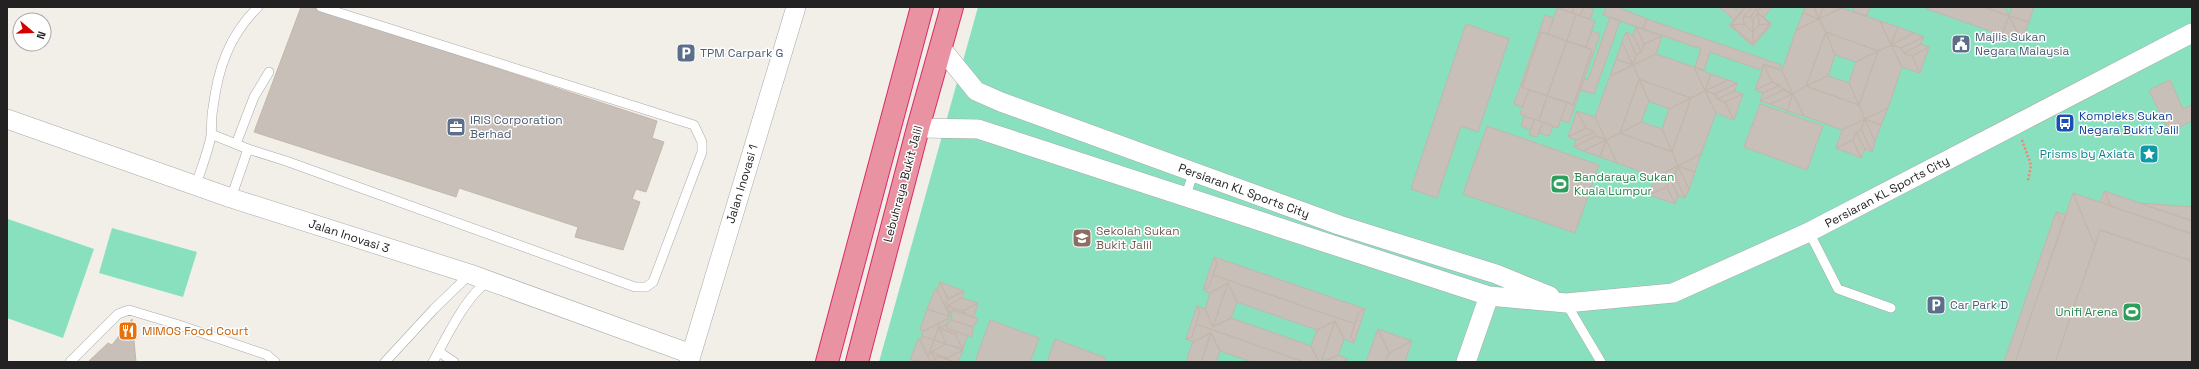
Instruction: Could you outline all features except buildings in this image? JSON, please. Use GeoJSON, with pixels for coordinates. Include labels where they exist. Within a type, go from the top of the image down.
{"type":"FeatureCollection","features":[{"type":"Feature","properties":{"kind":"highway"},"geometry":{"type":"LineString","coordinates":[[827,362],[922,7]]}},
{"type":"Feature","properties":{"kind":"highway","name":"Lebuhraya Bukit Jalil"},"geometry":{"type":"LineString","coordinates":[[857,362],[918,128],[952,7]]}},
{"type":"Feature","properties":{"kind":"street","name":"Jalan Inovasi 1"},"geometry":{"type":"LineString","coordinates":[[690,358],[796,7]]}},
{"type":"Feature","properties":{"kind":"street","name":"Persiaran KL Sports City"},"geometry":{"type":"LineString","coordinates":[[918,128],[978,129],[1185,197],[1493,285],[1566,303],[1673,293],[1810,232],[2192,33]]}},
{"type":"Feature","properties":{"kind":"street","name":"Persiaran KL Sports City"},"geometry":{"type":"LineString","coordinates":[[941,48],[976,91],[1001,102],[1339,225],[1493,285]]}},
{"type":"Feature","properties":{"kind":"street","name":"Jalan Inovasi 3"},"geometry":{"type":"LineString","coordinates":[[7,118],[231,198],[470,274],[690,358]]}},
{"type":"Feature","properties":{"kind":"street"},"geometry":{"type":"LineString","coordinates":[[1466,362],[1493,285]]}},
{"type":"Feature","properties":{"kind":"lane"},"geometry":{"type":"LineString","coordinates":[[196,185],[211,134],[213,106],[222,64],[230,42],[242,24],[258,7]]}},
{"type":"Feature","properties":{"kind":"lane"},"geometry":{"type":"LineString","coordinates":[[211,134],[248,149],[286,161],[635,287],[646,287],[653,282],[702,152],[702,142],[694,125],[320,7]]}},
{"type":"Feature","properties":{"kind":"lane"},"geometry":{"type":"LineString","coordinates":[[236,144],[254,97],[268,72]]}},
{"type":"Feature","properties":{"kind":"lane"},"geometry":{"type":"LineString","coordinates":[[231,198],[248,149]]}},
{"type":"Feature","properties":{"kind":"lane"},"geometry":{"type":"LineString","coordinates":[[1185,197],[1194,172]]}},
{"type":"Feature","properties":{"kind":"lane"},"geometry":{"type":"LineString","coordinates":[[1810,232],[1838,289],[1891,308]]}},
{"type":"Feature","properties":{"kind":"lane"},"geometry":{"type":"LineString","coordinates":[[385,362],[434,309],[470,274]]}},
{"type":"Feature","properties":{"kind":"lane"},"geometry":{"type":"LineString","coordinates":[[433,362],[465,307],[482,285],[488,282]]}},
{"type":"Feature","properties":{"kind":"lane"},"geometry":{"type":"LineString","coordinates":[[1566,303],[1601,362]]}},
{"type":"Feature","properties":{"kind":"lane"},"geometry":{"type":"LineString","coordinates":[[70,362],[118,314],[129,310],[179,325],[267,355],[275,362]]}},
{"type":"Feature","properties":{"kind":"lane"},"geometry":{"type":"LineString","coordinates":[[439,352],[454,362]]}},
{"type":"Feature","properties":{"kind":"path"},"geometry":{"type":"LineString","coordinates":[[2015,125],[2029,156],[2031,165],[2028,181]]}},
{"type":"Feature","properties":{"kind":"green space","name":"Bandaraya Sukan Kuala Lumpur"},"geometry":{"type":"Polygon","coordinates":[[[978,7],[2192,7],[2192,362],[879,362],[978,7]]]}},
{"type":"Feature","properties":{"kind":"green space"},"geometry":{"type":"Polygon","coordinates":[[[8,219],[94,249],[63,338],[7,318],[8,219]]]}},
{"type":"Feature","properties":{"kind":"green space"},"geometry":{"type":"Polygon","coordinates":[[[112,228],[197,252],[183,297],[99,273],[112,228]]]}},
{"type":"Feature","properties":{"kind":"place","name":"Majlis Sukan Negara Malaysia"},"geometry":{"type":"Point","coordinates":[1961,44]}},
{"type":"Feature","properties":{"kind":"place","name":"TPM Carpark G"},"geometry":{"type":"Point","coordinates":[686,53]}},
{"type":"Feature","properties":{"kind":"place","name":"Kompleks Sukan Negara Bukit Jalil"},"geometry":{"type":"Point","coordinates":[2065,123]}},
{"type":"Feature","properties":{"kind":"place","name":"IRIS Corporation Berhad"},"geometry":{"type":"Point","coordinates":[456,127]}},
{"type":"Feature","properties":{"kind":"place","name":"Prisms by Axiata"},"geometry":{"type":"Point","coordinates":[2149,154]}},
{"type":"Feature","properties":{"kind":"place","name":"Bandaraya Sukan Kuala Lumpur"},"geometry":{"type":"Point","coordinates":[1560,184]}},
{"type":"Feature","properties":{"kind":"place","name":"Sekolah Sukan Bukit Jalil"},"geometry":{"type":"Point","coordinates":[1082,238]}},
{"type":"Feature","properties":{"kind":"place","name":"Car Park D"},"geometry":{"type":"Point","coordinates":[1936,305]}},
{"type":"Feature","properties":{"kind":"place","name":"Unifi Arena"},"geometry":{"type":"Point","coordinates":[2132,312]}},
{"type":"Feature","properties":{"kind":"place","name":"MIMOS Food Court"},"geometry":{"type":"Point","coordinates":[128,331]}}]}
